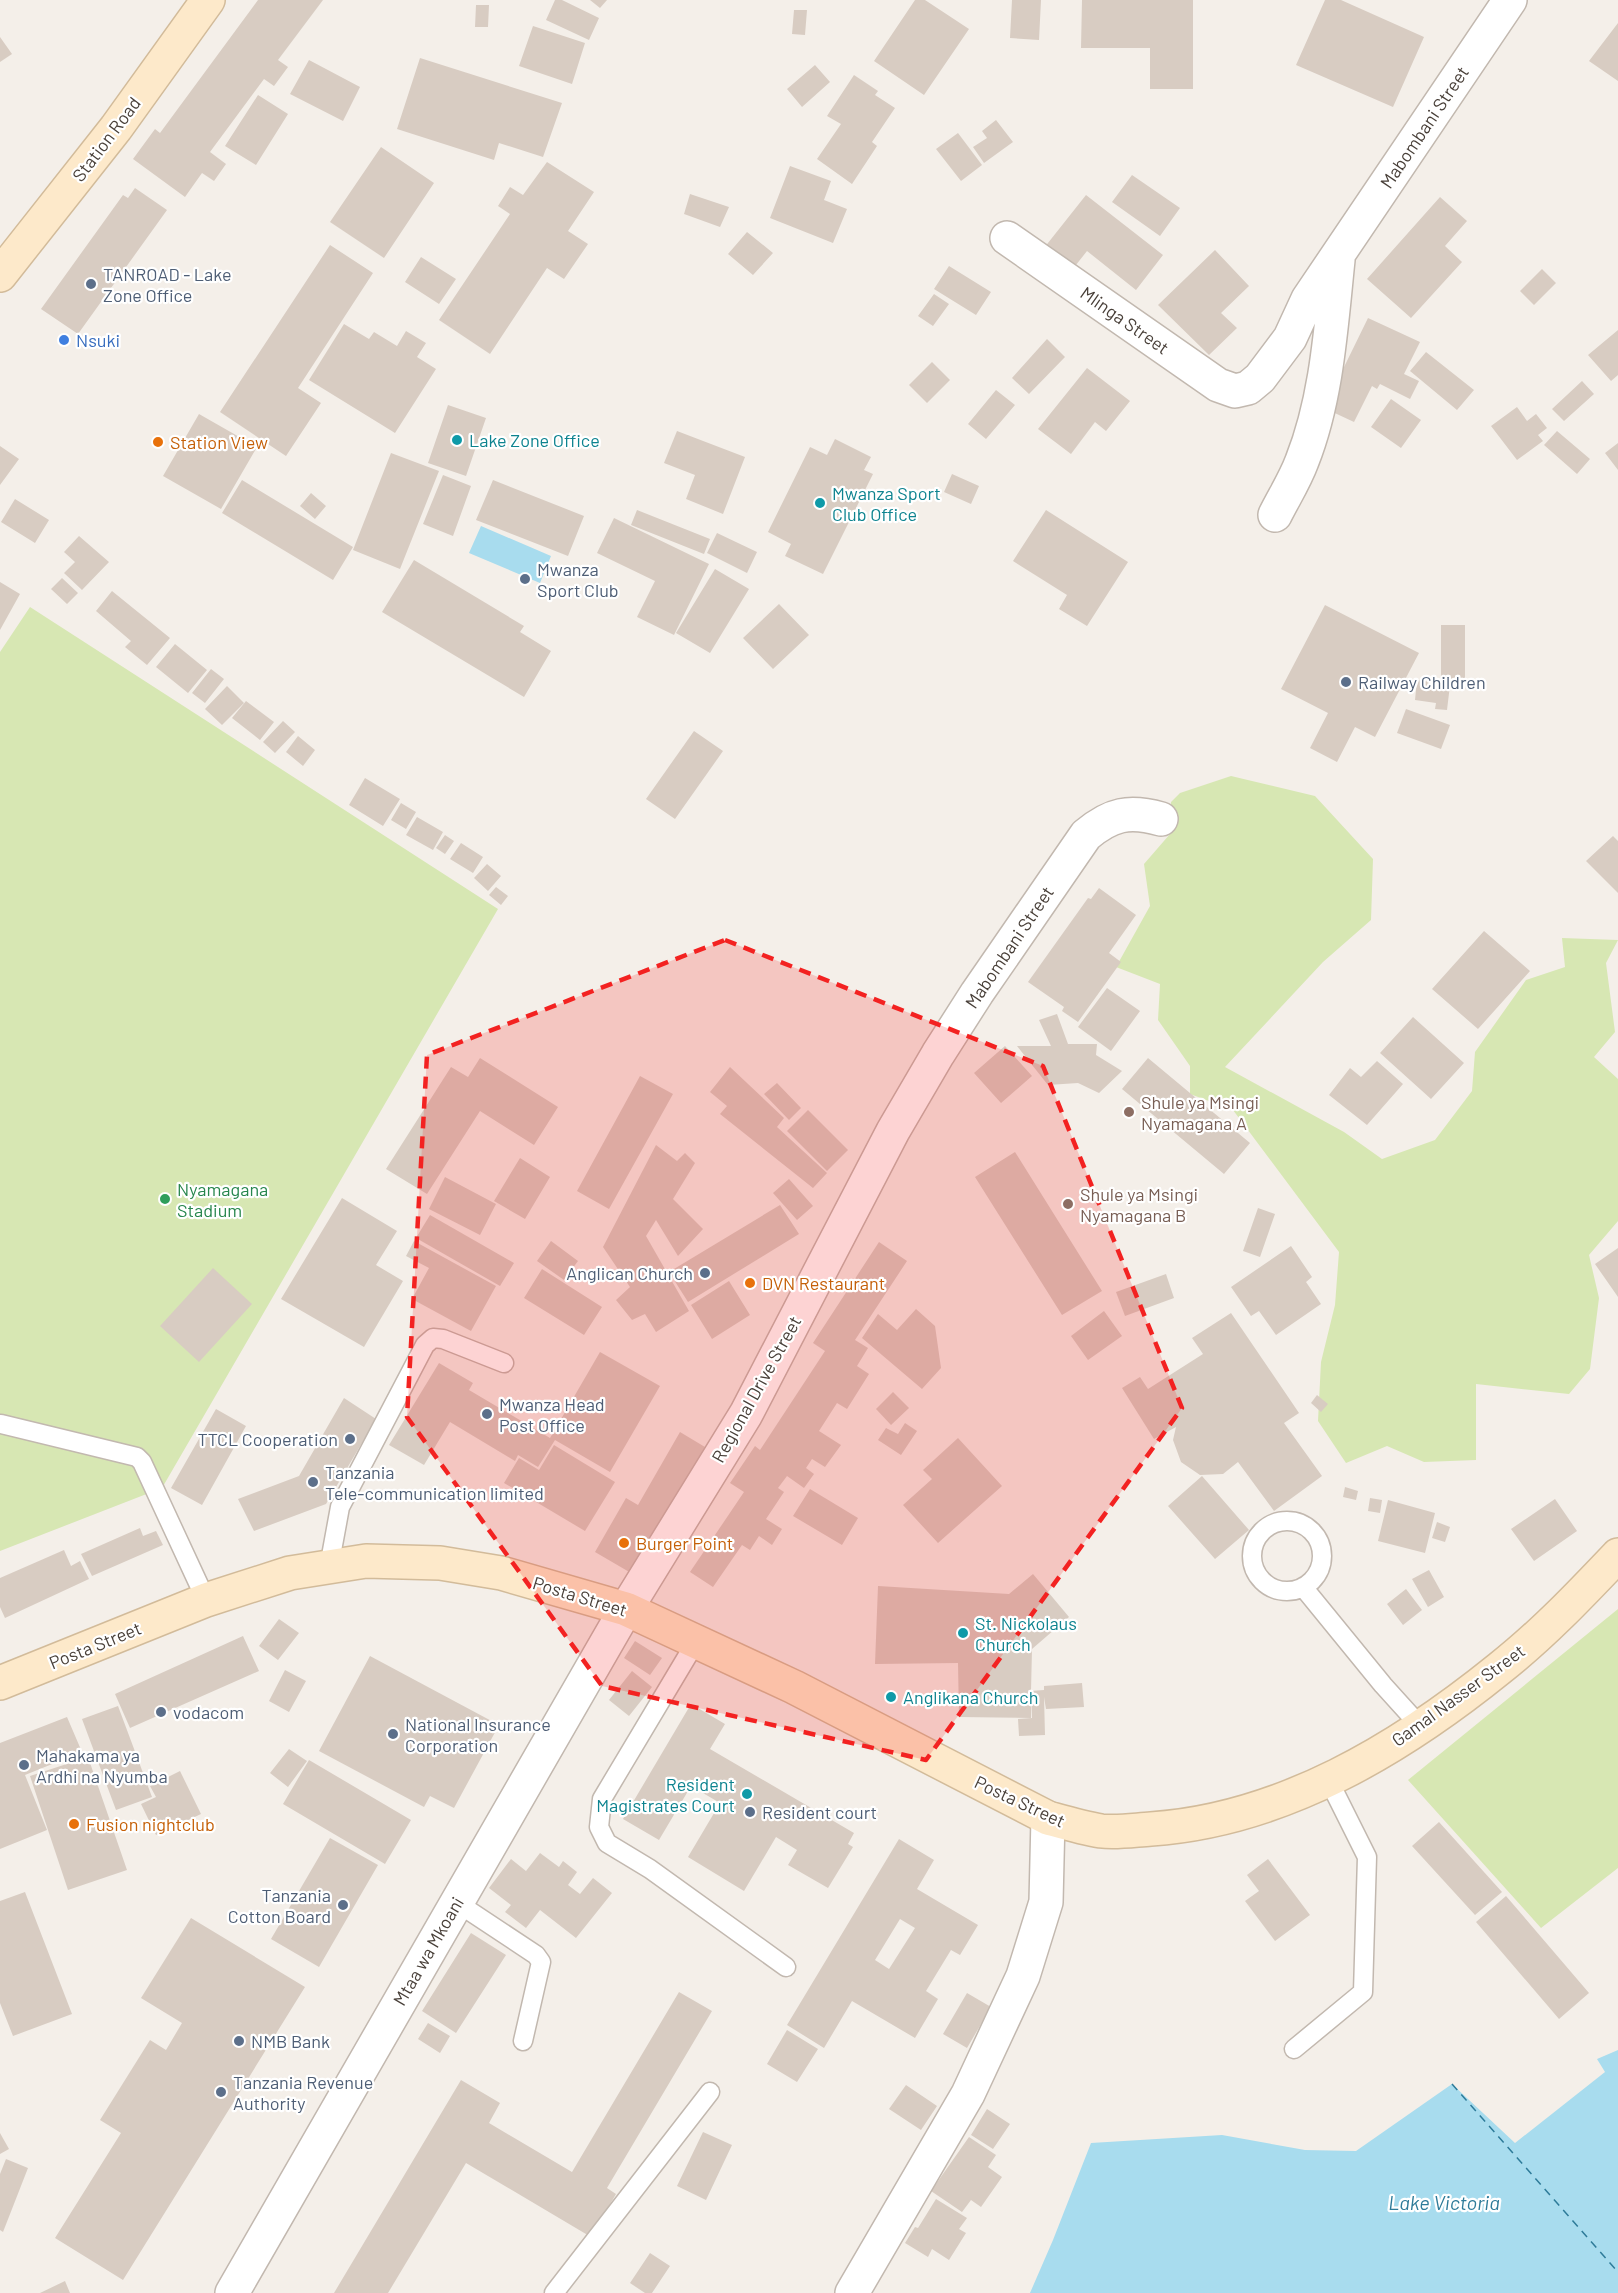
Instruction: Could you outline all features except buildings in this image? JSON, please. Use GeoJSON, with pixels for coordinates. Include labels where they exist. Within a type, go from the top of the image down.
{"type":"FeatureCollection","features":[{"type":"Feature","properties":{"kind":"main road","name":"Station Road"},"geometry":{"type":"LineString","coordinates":[[0,275],[116,128],[208,0]]}},
{"type":"Feature","properties":{"kind":"main road","name":"Gamal Nasser Street"},"geometry":{"type":"LineString","coordinates":[[1134,1830],[1182,1827],[1227,1818],[1282,1801],[1329,1781],[1421,1727],[1500,1668],[1565,1610],[1618,1555]]}},
{"type":"Feature","properties":{"kind":"main road","name":"Posta Street"},"geometry":{"type":"LineString","coordinates":[[0,1683],[206,1600],[290,1573],[366,1561],[440,1563],[501,1573],[626,1609],[794,1687],[1048,1818],[1103,1831],[1134,1830]]}},
{"type":"Feature","properties":{"kind":"street","name":"Mabombani Street"},"geometry":{"type":"LineString","coordinates":[[1248,388],[1260,378],[1290,338],[1308,299],[1510,0]]}},
{"type":"Feature","properties":{"kind":"street","name":"Mlinga Street"},"geometry":{"type":"LineString","coordinates":[[1007,238],[1218,385],[1234,391],[1248,388]]}},
{"type":"Feature","properties":{"kind":"street","name":"Mabombani Street"},"geometry":{"type":"LineString","coordinates":[[1275,515],[1302,462],[1315,421],[1329,343],[1339,255]]}},
{"type":"Feature","properties":{"kind":"street"},"geometry":{"type":"LineString","coordinates":[[1290,338],[1329,343]]}},
{"type":"Feature","properties":{"kind":"street","name":"Mabombani Street"},"geometry":{"type":"LineString","coordinates":[[893,1131],[977,993],[1086,835],[1100,823],[1119,815],[1140,813],[1161,819]]}},
{"type":"Feature","properties":{"kind":"street","name":"Regional Drive Street"},"geometry":{"type":"LineString","coordinates":[[626,1609],[746,1414],[893,1131]]}},
{"type":"Feature","properties":{"kind":"street","name":"Mtaa wa Mkoani"},"geometry":{"type":"LineString","coordinates":[[232,2293],[626,1609]]}},
{"type":"Feature","properties":{"kind":"street"},"geometry":{"type":"LineString","coordinates":[[852,2293],[968,2094],[1023,1976],[1046,1902],[1048,1818]]}},
{"type":"Feature","properties":{"kind":"lane"},"geometry":{"type":"LineString","coordinates":[[329,1567],[340,1507],[425,1345],[433,1338],[442,1339],[504,1363]]}},
{"type":"Feature","properties":{"kind":"lane"},"geometry":{"type":"LineString","coordinates":[[1,1424],[137,1457],[142,1462],[206,1600]]}},
{"type":"Feature","properties":{"kind":"lane"},"geometry":{"type":"LineString","coordinates":[[1304,1587],[1383,1685],[1421,1727]]}},
{"type":"Feature","properties":{"kind":"lane"},"geometry":{"type":"LineString","coordinates":[[697,1640],[602,1799],[599,1827],[607,1843],[650,1869],[786,1967]]}},
{"type":"Feature","properties":{"kind":"lane"},"geometry":{"type":"LineString","coordinates":[[1294,2049],[1363,1992],[1367,1857],[1329,1781]]}},
{"type":"Feature","properties":{"kind":"lane"},"geometry":{"type":"LineString","coordinates":[[456,1902],[537,1955],[541,1962],[523,2042]]}},
{"type":"Feature","properties":{"kind":"lane"},"geometry":{"type":"LineString","coordinates":[[554,2293],[710,2092]]}},
{"type":"Feature","properties":{"kind":"highlighted area"},"geometry":{"type":"Polygon","coordinates":[[[725,940],[1043,1066],[1182,1408],[926,1760],[602,1686],[407,1417],[427,1055],[725,940]]]}},
{"type":"Feature","properties":{"kind":"green space","name":"Nyamagana Stadium"},"geometry":{"type":"Polygon","coordinates":[[[30,607],[498,909],[162,1488],[0,1551],[0,652],[30,607]]]}},
{"type":"Feature","properties":{"kind":"green space"},"geometry":{"type":"Polygon","coordinates":[[[1231,776],[1315,796],[1373,859],[1371,920],[1323,962],[1225,1067],[1344,1132],[1382,1159],[1435,1140],[1472,1091],[1475,1052],[1526,980],[1565,967],[1562,938],[1618,940],[1606,963],[1615,1032],[1594,1057],[1618,1079],[1618,1221],[1589,1255],[1599,1298],[1590,1369],[1569,1394],[1476,1384],[1476,1460],[1424,1462],[1387,1446],[1346,1463],[1318,1421],[1321,1362],[1335,1305],[1339,1252],[1233,1110],[1190,1094],[1190,1066],[1158,1020],[1160,984],[1116,967],[1150,906],[1144,864],[1170,834],[1171,802],[1180,793],[1231,776]]]}},
{"type":"Feature","properties":{"kind":"green space"},"geometry":{"type":"Polygon","coordinates":[[[1618,1609],[1618,1868],[1541,1928],[1408,1780],[1618,1609]]]}},
{"type":"Feature","properties":{"kind":"water"},"geometry":{"type":"Polygon","coordinates":[[[481,526],[551,556],[540,583],[469,553],[481,526]]]}},
{"type":"Feature","properties":{"kind":"water","name":"Lake Victoria"},"geometry":{"type":"Polygon","coordinates":[[[1618,2050],[1618,2293],[1030,2293],[1091,2143],[1222,2135],[1305,2150],[1356,2151],[1452,2084],[1515,2143],[1605,2072],[1597,2059],[1618,2050]]]}},
{"type":"Feature","properties":{"kind":"ferry route"},"geometry":{"type":"LineString","coordinates":[[1452,2084],[1618,2272]]}},
{"type":"Feature","properties":{"kind":"place","name":"TANROAD - Lake Zone Office"},"geometry":{"type":"Point","coordinates":[91,284]}},
{"type":"Feature","properties":{"kind":"place","name":"Nsuki"},"geometry":{"type":"Point","coordinates":[64,340]}},
{"type":"Feature","properties":{"kind":"place","name":"Lake Zone Office"},"geometry":{"type":"Point","coordinates":[457,440]}},
{"type":"Feature","properties":{"kind":"place","name":"Station View"},"geometry":{"type":"Point","coordinates":[158,442]}},
{"type":"Feature","properties":{"kind":"place","name":"Mwanza Sport Club Office"},"geometry":{"type":"Point","coordinates":[820,503]}},
{"type":"Feature","properties":{"kind":"place","name":"Mwanza Sport Club"},"geometry":{"type":"Point","coordinates":[525,579]}},
{"type":"Feature","properties":{"kind":"place","name":"Railway Children"},"geometry":{"type":"Point","coordinates":[1346,682]}},
{"type":"Feature","properties":{"kind":"place","name":"Shule ya Msingi Nyamagana A"},"geometry":{"type":"Point","coordinates":[1129,1112]}},
{"type":"Feature","properties":{"kind":"place","name":"Nyamagana Stadium"},"geometry":{"type":"Point","coordinates":[165,1199]}},
{"type":"Feature","properties":{"kind":"place","name":"Shule ya Msingi Nyamagana B"},"geometry":{"type":"Point","coordinates":[1068,1204]}},
{"type":"Feature","properties":{"kind":"place","name":"Anglican Church"},"geometry":{"type":"Point","coordinates":[705,1273]}},
{"type":"Feature","properties":{"kind":"place","name":"DVN Restaurant"},"geometry":{"type":"Point","coordinates":[750,1283]}},
{"type":"Feature","properties":{"kind":"place","name":"Mwanza Head Post Office"},"geometry":{"type":"Point","coordinates":[487,1414]}},
{"type":"Feature","properties":{"kind":"place","name":"TTCL Cooperation"},"geometry":{"type":"Point","coordinates":[350,1439]}},
{"type":"Feature","properties":{"kind":"place","name":"Tanzania Tele-communication limited"},"geometry":{"type":"Point","coordinates":[313,1482]}},
{"type":"Feature","properties":{"kind":"place","name":"Burger Point"},"geometry":{"type":"Point","coordinates":[624,1543]}},
{"type":"Feature","properties":{"kind":"place","name":"St. Nickolaus Church"},"geometry":{"type":"Point","coordinates":[963,1633]}},
{"type":"Feature","properties":{"kind":"place","name":"Anglikana Church"},"geometry":{"type":"Point","coordinates":[891,1697]}},
{"type":"Feature","properties":{"kind":"place","name":"vodacom"},"geometry":{"type":"Point","coordinates":[161,1712]}},
{"type":"Feature","properties":{"kind":"place","name":"National Insurance Corporation"},"geometry":{"type":"Point","coordinates":[393,1734]}},
{"type":"Feature","properties":{"kind":"place","name":"Mahakama ya Ardhi na Nyumba"},"geometry":{"type":"Point","coordinates":[24,1765]}},
{"type":"Feature","properties":{"kind":"place","name":"Resident Magistrates Court"},"geometry":{"type":"Point","coordinates":[747,1794]}},
{"type":"Feature","properties":{"kind":"place","name":"Resident court"},"geometry":{"type":"Point","coordinates":[750,1812]}},
{"type":"Feature","properties":{"kind":"place","name":"Fusion nightclub"},"geometry":{"type":"Point","coordinates":[74,1824]}},
{"type":"Feature","properties":{"kind":"place","name":"Tanzania Cotton Board"},"geometry":{"type":"Point","coordinates":[343,1905]}},
{"type":"Feature","properties":{"kind":"place","name":"NMB Bank"},"geometry":{"type":"Point","coordinates":[239,2041]}},
{"type":"Feature","properties":{"kind":"place","name":"Tanzania Revenue Authority"},"geometry":{"type":"Point","coordinates":[221,2092]}}]}
